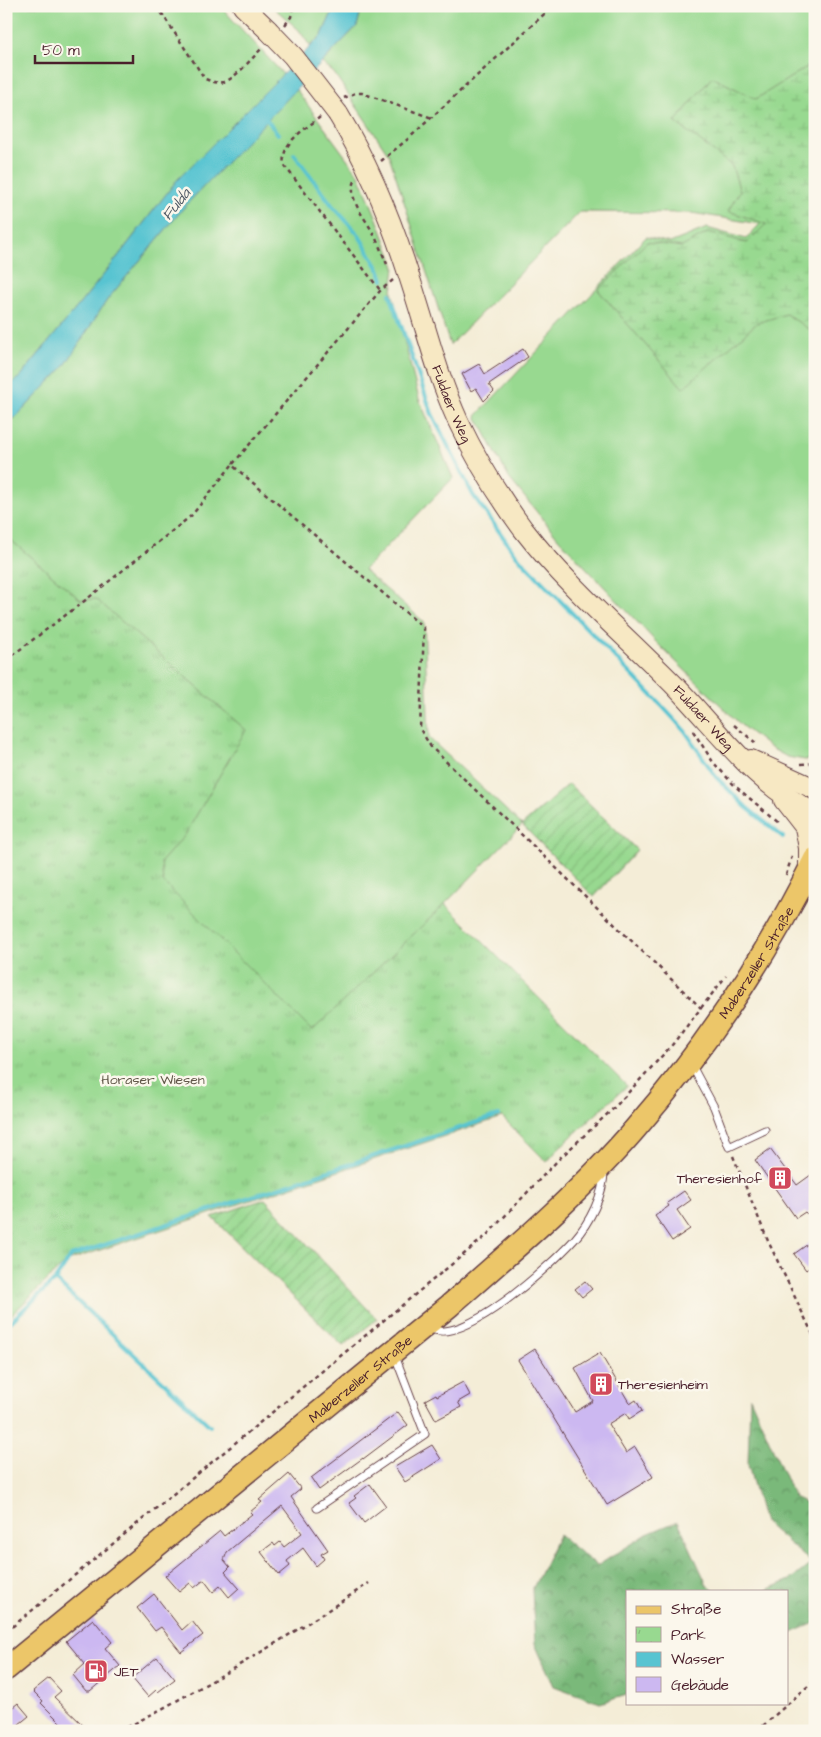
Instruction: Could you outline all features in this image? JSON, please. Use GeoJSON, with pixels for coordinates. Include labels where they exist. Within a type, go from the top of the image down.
{"type":"FeatureCollection","features":[{"type":"Feature","properties":{"kind":"main road","name":"Fuldaer Weg"},"geometry":{"type":"LineString","coordinates":[[243,6],[292,56],[335,109],[369,169],[386,208],[457,419],[492,484],[524,529],[555,565],[678,689],[740,756],[778,793],[815,813]]}},
{"type":"Feature","properties":{"kind":"main road","name":"Fuldaer Weg"},"geometry":{"type":"LineString","coordinates":[[740,756],[797,772],[815,789]]}},
{"type":"Feature","properties":{"kind":"main road"},"geometry":{"type":"LineString","coordinates":[[797,772],[815,776]]}},
{"type":"Feature","properties":{"kind":"main road"},"geometry":{"type":"LineString","coordinates":[[778,793],[804,827],[812,864]]}},
{"type":"Feature","properties":{"kind":"main road","name":"Maberzeller Straße"},"geometry":{"type":"LineString","coordinates":[[6,1669],[427,1325],[536,1229],[635,1130],[690,1062],[748,978],[783,920],[812,864]]}},
{"type":"Feature","properties":{"kind":"lane"},"geometry":{"type":"LineString","coordinates":[[690,1062],[714,1107],[729,1147],[765,1130]]}},
{"type":"Feature","properties":{"kind":"lane"},"geometry":{"type":"LineString","coordinates":[[427,1325],[436,1332],[464,1327],[520,1290],[574,1240],[585,1224],[595,1207],[604,1180],[602,1163]]}},
{"type":"Feature","properties":{"kind":"lane"},"geometry":{"type":"LineString","coordinates":[[317,1508],[425,1434],[393,1352]]}},
{"type":"Feature","properties":{"kind":"path"},"geometry":{"type":"LineString","coordinates":[[157,6],[205,79],[214,83],[225,82],[232,77],[271,35],[291,17],[293,6]]}},
{"type":"Feature","properties":{"kind":"path"},"geometry":{"type":"LineString","coordinates":[[379,162],[432,118],[553,6]]}},
{"type":"Feature","properties":{"kind":"path"},"geometry":{"type":"LineString","coordinates":[[380,291],[284,164],[283,158],[286,146],[335,109],[348,95],[362,93],[432,118]]}},
{"type":"Feature","properties":{"kind":"path"},"geometry":{"type":"LineString","coordinates":[[6,660],[87,599],[192,515],[232,465],[380,291],[394,280],[352,194],[353,183],[358,176]]}},
{"type":"Feature","properties":{"kind":"path"},"geometry":{"type":"LineString","coordinates":[[232,465],[424,628],[420,729],[431,747],[701,1008]]}},
{"type":"Feature","properties":{"kind":"path"},"geometry":{"type":"LineString","coordinates":[[733,724],[759,746]]}},
{"type":"Feature","properties":{"kind":"path"},"geometry":{"type":"LineString","coordinates":[[797,772],[815,762]]}},
{"type":"Feature","properties":{"kind":"path"},"geometry":{"type":"LineString","coordinates":[[784,880],[794,850]]}},
{"type":"Feature","properties":{"kind":"path"},"geometry":{"type":"LineString","coordinates":[[6,1632],[486,1236],[560,1158],[615,1107],[672,1045],[727,976]]}},
{"type":"Feature","properties":{"kind":"path"},"geometry":{"type":"LineString","coordinates":[[729,1147],[768,1241],[815,1339]]}},
{"type":"Feature","properties":{"kind":"path"},"geometry":{"type":"LineString","coordinates":[[120,1731],[162,1709],[306,1624],[368,1583]]}},
{"type":"Feature","properties":{"kind":"path"},"geometry":{"type":"LineString","coordinates":[[788,1704],[815,1680]]}},
{"type":"Feature","properties":{"kind":"path"},"geometry":{"type":"LineString","coordinates":[[757,1731],[788,1704]]}},
{"type":"Feature","properties":{"kind":"green space"},"geometry":{"type":"Polygon","coordinates":[[[6,6],[220,6],[283,74],[177,180],[109,268],[20,377],[6,387],[6,6]]]}},
{"type":"Feature","properties":{"kind":"green space"},"geometry":{"type":"Polygon","coordinates":[[[272,6],[335,6],[322,35],[310,46],[299,30],[272,6]]]}},
{"type":"Feature","properties":{"kind":"green space"},"geometry":{"type":"Polygon","coordinates":[[[362,6],[815,6],[815,757],[805,760],[787,757],[769,747],[741,725],[658,644],[559,539],[509,478],[476,416],[646,237],[670,243],[707,228],[746,239],[760,224],[692,213],[580,212],[450,345],[389,155],[334,73],[322,63],[357,26],[362,6]]]}},
{"type":"Feature","properties":{"kind":"green space"},"geometry":{"type":"Polygon","coordinates":[[[815,62],[815,333],[786,314],[757,323],[683,388],[598,290],[647,242],[682,247],[709,232],[747,243],[766,224],[728,211],[740,191],[732,166],[675,122],[712,77],[756,99],[815,62]]]}},
{"type":"Feature","properties":{"kind":"green space"},"geometry":{"type":"Polygon","coordinates":[[[296,89],[359,175],[376,216],[395,267],[392,292],[419,399],[453,478],[364,570],[424,622],[429,738],[522,825],[317,1035],[147,889],[6,1026],[6,424],[16,417],[64,367],[107,300],[186,205],[296,89]]]}},
{"type":"Feature","properties":{"kind":"green space","name":"Horaser Wiesen"},"geometry":{"type":"Polygon","coordinates":[[[6,536],[81,600],[96,599],[246,730],[185,835],[161,862],[163,882],[312,1031],[445,904],[627,1086],[560,1147],[547,1162],[502,1117],[67,1261],[6,1320],[6,536]]]}},
{"type":"Feature","properties":{"kind":"green space"},"geometry":{"type":"Polygon","coordinates":[[[569,784],[637,850],[594,897],[522,825],[569,784]]]}},
{"type":"Feature","properties":{"kind":"green space"},"geometry":{"type":"Polygon","coordinates":[[[265,1199],[377,1319],[343,1346],[212,1217],[265,1199]]]}},
{"type":"Feature","properties":{"kind":"green space"},"geometry":{"type":"Polygon","coordinates":[[[750,1397],[794,1497],[815,1507],[815,1623],[788,1635],[788,1590],[767,1590],[792,1579],[812,1563],[764,1522],[748,1465],[750,1397]]]}},
{"type":"Feature","properties":{"kind":"green space"},"geometry":{"type":"Polygon","coordinates":[[[678,1521],[707,1585],[713,1590],[626,1590],[626,1695],[600,1703],[554,1686],[535,1644],[532,1590],[559,1535],[597,1566],[647,1534],[678,1521]]]}},
{"type":"Feature","properties":{"kind":"water","name":"Fulda"},"geometry":{"type":"Polygon","coordinates":[[[335,6],[362,6],[357,26],[186,205],[107,300],[64,367],[16,417],[6,424],[6,387],[20,377],[109,268],[177,180],[322,35],[335,6]]]}},
{"type":"Feature","properties":{"kind":"building"},"geometry":{"type":"Polygon","coordinates":[[[523,349],[528,357],[489,384],[494,391],[484,401],[476,388],[471,391],[462,374],[479,364],[485,374],[523,349]]]}},
{"type":"Feature","properties":{"kind":"building","name":"Theresienhof"},"geometry":{"type":"Polygon","coordinates":[[[770,1149],[797,1185],[815,1172],[815,1208],[807,1214],[805,1212],[796,1218],[755,1160],[770,1149]]]}},
{"type":"Feature","properties":{"kind":"building"},"geometry":{"type":"Polygon","coordinates":[[[684,1191],[691,1200],[677,1210],[690,1229],[672,1241],[655,1216],[669,1206],[667,1203],[684,1191]]]}},
{"type":"Feature","properties":{"kind":"building"},"geometry":{"type":"Polygon","coordinates":[[[815,1239],[815,1264],[806,1270],[794,1254],[815,1239]]]}},
{"type":"Feature","properties":{"kind":"building"},"geometry":{"type":"Polygon","coordinates":[[[585,1281],[592,1289],[582,1297],[575,1289],[585,1281]]]}},
{"type":"Feature","properties":{"kind":"building"},"geometry":{"type":"Polygon","coordinates":[[[535,1349],[575,1412],[593,1401],[575,1368],[600,1353],[630,1404],[636,1400],[642,1411],[629,1419],[626,1413],[608,1424],[626,1453],[635,1447],[653,1477],[607,1505],[518,1360],[535,1349]]]}},
{"type":"Feature","properties":{"kind":"building"},"geometry":{"type":"Polygon","coordinates":[[[463,1382],[470,1395],[458,1402],[461,1407],[436,1420],[425,1400],[436,1394],[437,1396],[463,1382]]]}},
{"type":"Feature","properties":{"kind":"building"},"geometry":{"type":"Polygon","coordinates":[[[398,1412],[408,1425],[319,1490],[311,1478],[398,1412]]]}},
{"type":"Feature","properties":{"kind":"building"},"geometry":{"type":"Polygon","coordinates":[[[432,1445],[441,1459],[405,1482],[395,1467],[432,1445]]]}},
{"type":"Feature","properties":{"kind":"building"},"geometry":{"type":"Polygon","coordinates":[[[289,1474],[301,1489],[291,1497],[328,1550],[321,1554],[324,1559],[316,1566],[303,1548],[287,1561],[290,1566],[279,1575],[261,1552],[273,1543],[275,1546],[280,1542],[284,1547],[302,1533],[282,1506],[227,1552],[224,1560],[230,1567],[225,1572],[239,1588],[229,1597],[220,1586],[213,1592],[204,1580],[194,1588],[190,1583],[179,1592],[165,1576],[220,1531],[224,1536],[252,1514],[250,1512],[262,1502],[259,1500],[289,1474]]]}},
{"type":"Feature","properties":{"kind":"building"},"geometry":{"type":"Polygon","coordinates":[[[370,1484],[386,1506],[364,1523],[349,1503],[356,1498],[354,1496],[370,1484]]]}},
{"type":"Feature","properties":{"kind":"building"},"geometry":{"type":"Polygon","coordinates":[[[154,1594],[182,1630],[192,1621],[203,1635],[181,1652],[161,1627],[155,1631],[137,1608],[154,1594]]]}},
{"type":"Feature","properties":{"kind":"building"},"geometry":{"type":"Polygon","coordinates":[[[93,1619],[112,1642],[105,1648],[120,1666],[90,1691],[86,1691],[73,1675],[85,1664],[66,1641],[93,1619]]]}},
{"type":"Feature","properties":{"kind":"building"},"geometry":{"type":"Polygon","coordinates":[[[157,1657],[175,1679],[148,1697],[132,1678],[157,1657]]]}},
{"type":"Feature","properties":{"kind":"building"},"geometry":{"type":"Polygon","coordinates":[[[49,1678],[61,1691],[54,1697],[84,1726],[79,1731],[69,1731],[41,1703],[43,1701],[33,1691],[49,1678]]]}},
{"type":"Feature","properties":{"kind":"building"},"geometry":{"type":"Polygon","coordinates":[[[18,1703],[29,1716],[13,1729],[6,1721],[6,1713],[18,1703]]]}},
{"type":"Feature","properties":{"kind":"waterway"},"geometry":{"type":"LineString","coordinates":[[264,116],[278,134]]}},
{"type":"Feature","properties":{"kind":"waterway"},"geometry":{"type":"LineString","coordinates":[[294,154],[332,205],[358,234],[380,271],[383,280]]}},
{"type":"Feature","properties":{"kind":"waterway"},"geometry":{"type":"LineString","coordinates":[[390,294],[432,414],[473,495],[516,555],[685,731],[716,777],[746,807],[783,837]]}},
{"type":"Feature","properties":{"kind":"waterway"},"geometry":{"type":"LineString","coordinates":[[6,1326],[55,1280],[71,1256],[499,1115]]}},
{"type":"Feature","properties":{"kind":"waterway"},"geometry":{"type":"LineString","coordinates":[[55,1280],[210,1426]]}},
{"type":"Feature","properties":{"kind":"place","name":"Theresienhof"},"geometry":{"type":"Point","coordinates":[780,1178]}},
{"type":"Feature","properties":{"kind":"place","name":"Theresienheim"},"geometry":{"type":"Point","coordinates":[601,1384]}},
{"type":"Feature","properties":{"kind":"place","name":"JET"},"geometry":{"type":"Point","coordinates":[96,1671]}}]}
